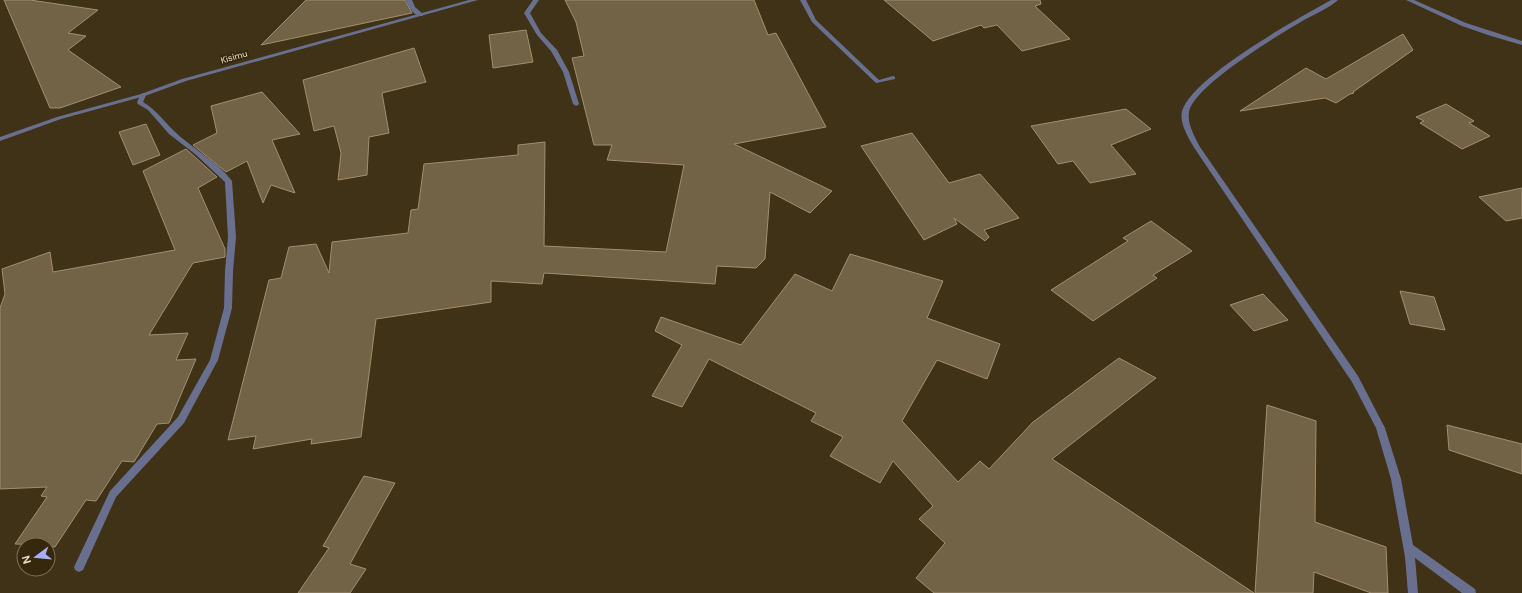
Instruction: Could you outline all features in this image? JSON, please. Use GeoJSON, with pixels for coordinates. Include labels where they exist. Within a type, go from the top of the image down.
{"type":"FeatureCollection","features":[{"type":"Feature","properties":{"kind":"street"},"geometry":{"type":"LineString","coordinates":[[409,0],[412,8],[421,15]]}},
{"type":"Feature","properties":{"kind":"street","name":"Kisimu"},"geometry":{"type":"LineString","coordinates":[[2,138],[59,118],[143,95],[184,80],[475,0]]}},
{"type":"Feature","properties":{"kind":"street"},"geometry":{"type":"LineString","coordinates":[[536,0],[527,13],[539,34],[554,50],[566,72],[576,104]]}},
{"type":"Feature","properties":{"kind":"street"},"geometry":{"type":"LineString","coordinates":[[803,0],[814,21],[878,82],[893,78]]}},
{"type":"Feature","properties":{"kind":"street"},"geometry":{"type":"LineString","coordinates":[[1335,0],[1241,57],[1219,74],[1194,97],[1185,111],[1188,128],[1197,147],[1355,379],[1377,421],[1396,479],[1409,548],[1413,593]]}},
{"type":"Feature","properties":{"kind":"street"},"geometry":{"type":"LineString","coordinates":[[1409,0],[1463,25],[1487,34],[1522,43]]}},
{"type":"Feature","properties":{"kind":"street"},"geometry":{"type":"LineString","coordinates":[[79,566],[113,494],[181,420],[214,360],[228,308],[232,237],[228,181],[197,152],[171,132],[150,109],[140,103],[143,95]]}},
{"type":"Feature","properties":{"kind":"street"},"geometry":{"type":"LineString","coordinates":[[1409,548],[1471,593]]}},
{"type":"Feature","properties":{"kind":"building"},"geometry":{"type":"Polygon","coordinates":[[[4,0],[30,0],[98,10],[68,33],[86,36],[68,50],[121,87],[60,108],[50,108],[4,0]]]}},
{"type":"Feature","properties":{"kind":"building"},"geometry":{"type":"Polygon","coordinates":[[[306,0],[405,0],[412,13],[261,45],[306,0]]]}},
{"type":"Feature","properties":{"kind":"building"},"geometry":{"type":"Polygon","coordinates":[[[565,0],[754,0],[768,35],[776,33],[826,127],[734,144],[832,191],[810,213],[770,192],[765,259],[756,268],[717,266],[715,284],[544,273],[542,284],[491,281],[491,302],[376,319],[361,437],[311,444],[312,439],[253,449],[256,436],[228,440],[269,280],[281,278],[289,247],[316,244],[329,273],[332,242],[408,233],[411,210],[418,209],[424,164],[518,155],[518,145],[545,142],[544,246],[666,252],[684,165],[607,160],[612,145],[594,145],[572,58],[584,56],[576,22],[565,0]]]}},
{"type":"Feature","properties":{"kind":"building"},"geometry":{"type":"Polygon","coordinates":[[[884,0],[1040,0],[1041,4],[1035,6],[1070,39],[1022,51],[997,25],[984,28],[981,25],[933,41],[884,0]]]}},
{"type":"Feature","properties":{"kind":"building"},"geometry":{"type":"Polygon","coordinates":[[[526,30],[533,62],[493,68],[489,35],[526,30]]]}},
{"type":"Feature","properties":{"kind":"building"},"geometry":{"type":"Polygon","coordinates":[[[1403,34],[1413,50],[1353,92],[1354,93],[1336,103],[1325,98],[1240,111],[1306,68],[1326,79],[1403,34]]]}},
{"type":"Feature","properties":{"kind":"building"},"geometry":{"type":"Polygon","coordinates":[[[414,48],[426,82],[382,93],[389,133],[369,137],[367,175],[338,180],[341,153],[334,126],[314,131],[303,80],[414,48]]]}},
{"type":"Feature","properties":{"kind":"building"},"geometry":{"type":"Polygon","coordinates":[[[262,92],[300,134],[272,140],[295,193],[271,185],[263,203],[247,161],[226,172],[193,145],[217,133],[211,106],[262,92]]]}},
{"type":"Feature","properties":{"kind":"building"},"geometry":{"type":"Polygon","coordinates":[[[1446,104],[1474,121],[1469,123],[1490,136],[1462,149],[1420,123],[1424,121],[1416,117],[1446,104]]]}},
{"type":"Feature","properties":{"kind":"building"},"geometry":{"type":"Polygon","coordinates":[[[1126,109],[1151,129],[1111,145],[1136,174],[1090,183],[1073,161],[1058,164],[1031,126],[1126,109]]]}},
{"type":"Feature","properties":{"kind":"building"},"geometry":{"type":"Polygon","coordinates":[[[146,124],[160,155],[133,165],[119,132],[146,124]]]}},
{"type":"Feature","properties":{"kind":"building"},"geometry":{"type":"Polygon","coordinates":[[[912,133],[949,183],[980,174],[1019,218],[984,230],[989,237],[985,241],[954,218],[957,224],[924,240],[861,146],[912,133]]]}},
{"type":"Feature","properties":{"kind":"building"},"geometry":{"type":"Polygon","coordinates":[[[186,149],[217,177],[198,188],[225,249],[225,257],[193,263],[149,335],[188,333],[176,360],[196,359],[169,423],[157,424],[134,462],[122,461],[96,501],[86,500],[56,545],[56,537],[20,537],[47,497],[41,496],[47,487],[0,489],[0,308],[5,294],[2,269],[50,252],[53,272],[175,250],[143,171],[186,149]]]}},
{"type":"Feature","properties":{"kind":"building"},"geometry":{"type":"Polygon","coordinates":[[[1522,188],[1522,218],[1506,221],[1479,197],[1522,188]]]}},
{"type":"Feature","properties":{"kind":"building"},"geometry":{"type":"Polygon","coordinates":[[[1151,221],[1192,251],[1153,275],[1157,278],[1093,321],[1051,290],[1128,241],[1123,238],[1151,221]]]}},
{"type":"Feature","properties":{"kind":"building"},"geometry":{"type":"Polygon","coordinates":[[[850,254],[943,281],[927,318],[1000,344],[987,379],[937,360],[902,421],[958,482],[980,461],[989,469],[1033,422],[1119,358],[1156,378],[1052,459],[1254,593],[934,593],[916,578],[945,543],[919,519],[933,506],[893,461],[880,483],[830,456],[843,437],[811,421],[816,413],[709,359],[682,407],[652,396],[682,345],[655,331],[661,317],[741,345],[795,274],[832,291],[850,254]]]}},
{"type":"Feature","properties":{"kind":"building"},"geometry":{"type":"Polygon","coordinates":[[[1400,291],[1434,297],[1445,330],[1410,324],[1400,291]]]}},
{"type":"Feature","properties":{"kind":"building"},"geometry":{"type":"Polygon","coordinates":[[[1263,294],[1288,320],[1254,331],[1230,305],[1263,294]]]}},
{"type":"Feature","properties":{"kind":"building"},"geometry":{"type":"Polygon","coordinates":[[[1267,405],[1316,421],[1315,522],[1386,547],[1388,593],[1371,593],[1314,572],[1313,593],[1255,593],[1267,405]]]}},
{"type":"Feature","properties":{"kind":"building"},"geometry":{"type":"Polygon","coordinates":[[[1447,425],[1522,444],[1522,474],[1449,450],[1447,425]]]}},
{"type":"Feature","properties":{"kind":"building"},"geometry":{"type":"Polygon","coordinates":[[[364,476],[395,483],[350,564],[366,569],[350,593],[298,593],[329,548],[323,546],[364,476]]]}}]}
